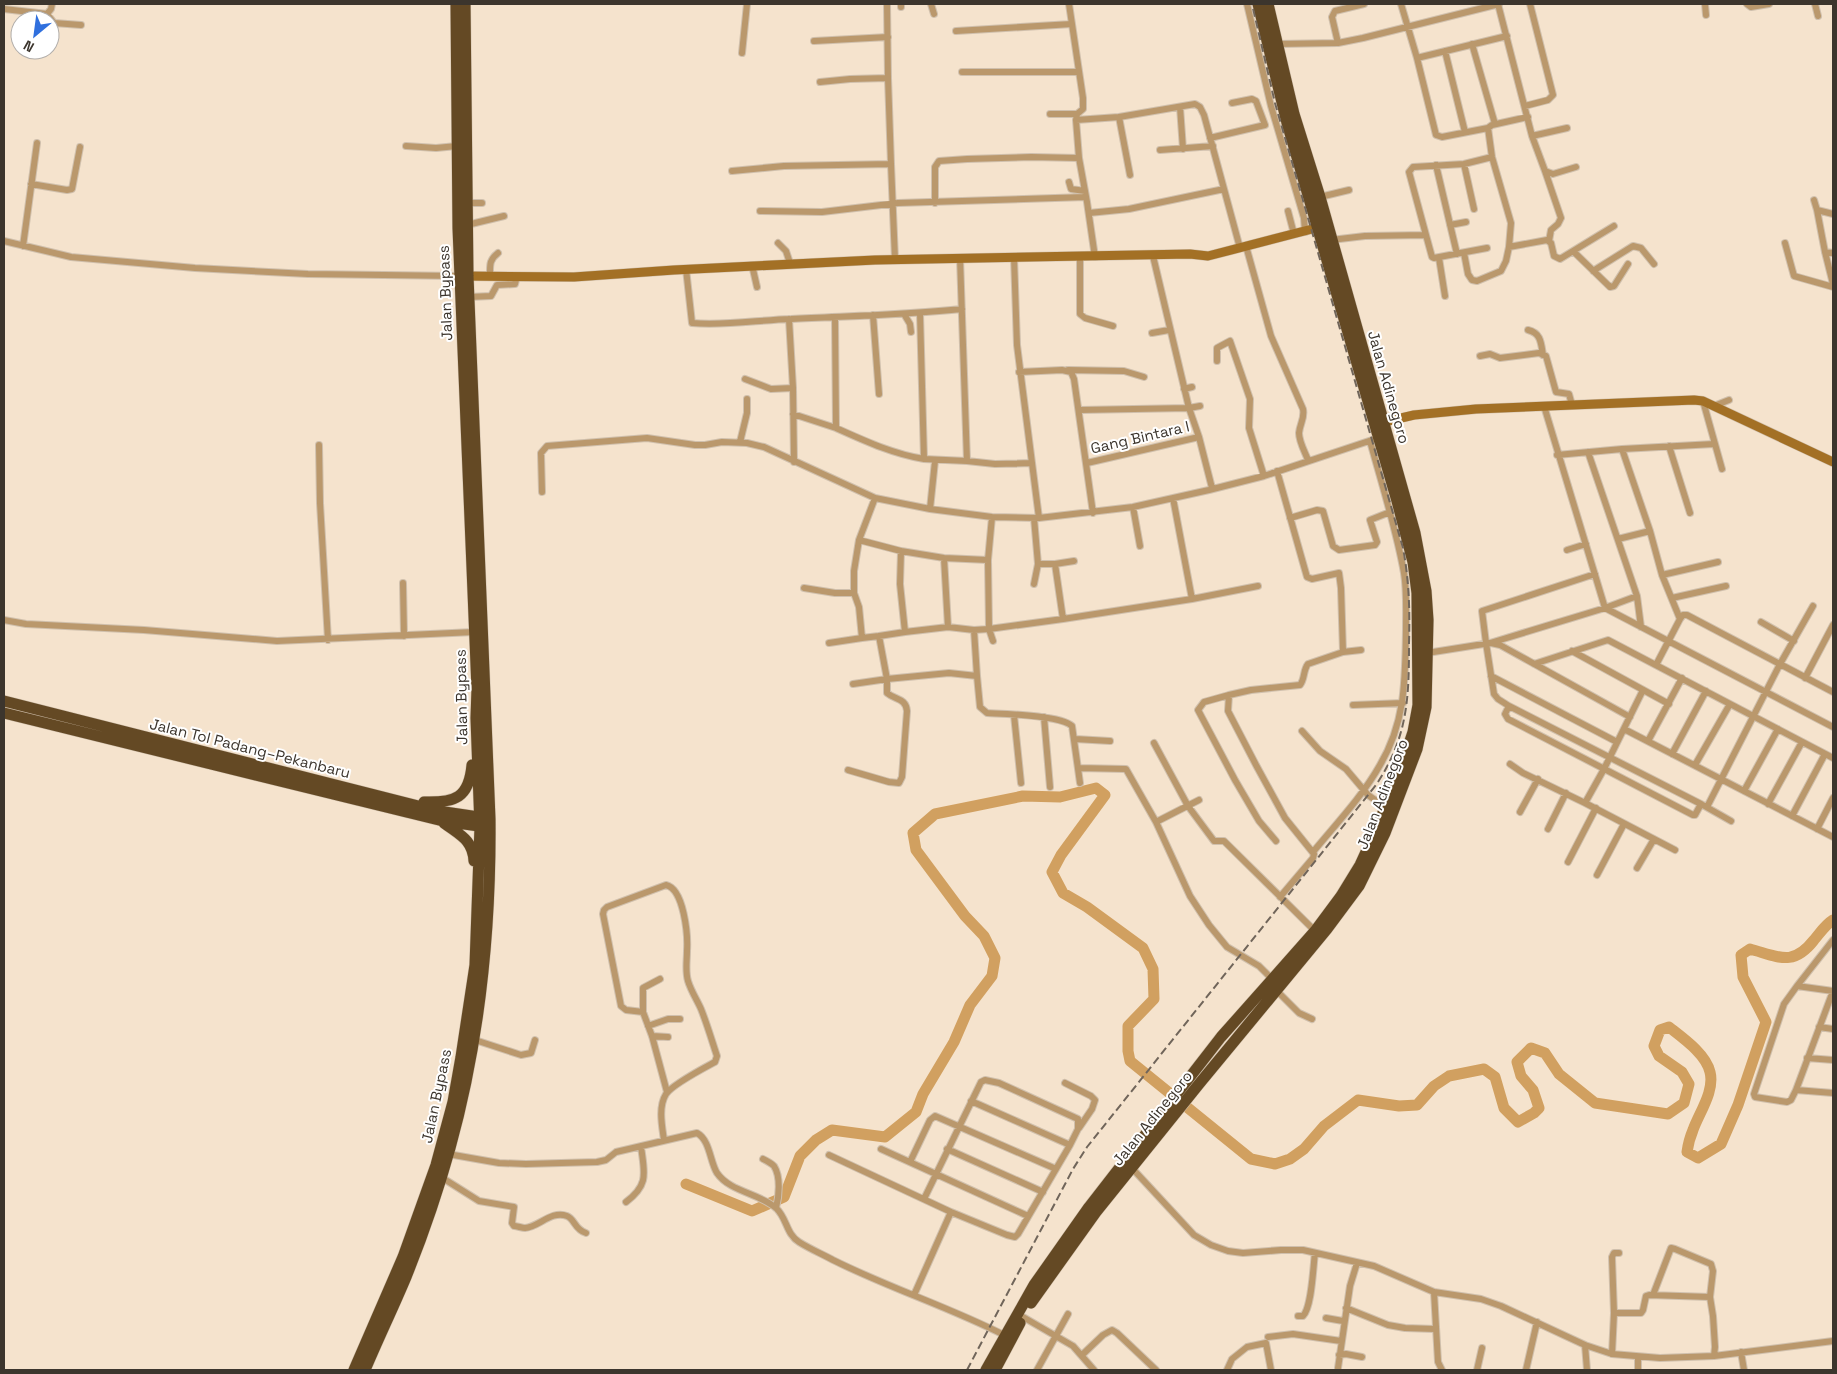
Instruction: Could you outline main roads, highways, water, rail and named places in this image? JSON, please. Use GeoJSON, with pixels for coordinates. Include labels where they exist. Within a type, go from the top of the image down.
{"type":"FeatureCollection","features":[{"type":"Feature","properties":{"kind":"highway","name":"Jalan Bypass"},"geometry":{"type":"LineString","coordinates":[[354,1370],[403,1258],[442,1145],[461,1057],[475,965],[477,905],[485,823],[464,276],[457,146],[456,4]]}},
{"type":"Feature","properties":{"kind":"highway","name":"Jalan Bypass"},"geometry":{"type":"LineString","coordinates":[[365,1370],[407,1275],[448,1154],[475,1040],[490,878],[476,718],[477,690],[474,632],[476,576],[469,297],[464,276],[467,225],[465,4]]}},
{"type":"Feature","properties":{"kind":"highway"},"geometry":{"type":"LineString","coordinates":[[1258,4],[1311,230],[1374,440],[1401,499],[1417,593],[1418,705],[1413,732],[1385,807],[1360,865],[1342,896],[1315,930],[1305,949]]}},
{"type":"Feature","properties":{"kind":"highway","name":"Jalan Adinegoro"},"geometry":{"type":"LineString","coordinates":[[1268,4],[1294,114],[1320,197],[1384,422],[1401,499]]}},
{"type":"Feature","properties":{"kind":"highway","name":"Jalan Adinegoro"},"geometry":{"type":"LineString","coordinates":[[986,1370],[1034,1284],[1194,1081],[1222,1037],[1343,909],[1358,886],[1385,832],[1417,749],[1426,707],[1426,591],[1421,560],[1405,515]]}},
{"type":"Feature","properties":{"kind":"highway","name":"Jalan Tol Padang–Pekanbaru"},"geometry":{"type":"LineString","coordinates":[[4,701],[485,823]]}},
{"type":"Feature","properties":{"kind":"highway","name":"Jalan Tol Padang–Pekanbaru"},"geometry":{"type":"LineString","coordinates":[[4,713],[443,822],[485,823]]}},
{"type":"Feature","properties":{"kind":"highway"},"geometry":{"type":"LineString","coordinates":[[403,801],[443,803],[455,799],[466,789],[471,777],[476,718]]}},
{"type":"Feature","properties":{"kind":"highway"},"geometry":{"type":"LineString","coordinates":[[443,822],[465,838],[472,848],[474,893],[477,905]]}},
{"type":"Feature","properties":{"kind":"highway","name":"Jalan Adinegoro"},"geometry":{"type":"LineString","coordinates":[[995,1370],[1023,1317],[1092,1209],[1131,1167],[1166,1116]]}},
{"type":"Feature","properties":{"kind":"waterway"},"geometry":{"type":"LineString","coordinates":[[686,1184],[752,1211],[784,1197],[800,1156],[816,1140],[832,1130],[885,1137],[916,1112],[923,1094],[954,1042],[970,1005],[992,976],[995,958],[984,936],[965,916],[916,850],[913,833],[935,814],[1023,796],[1060,797],[1096,788],[1105,795],[1061,855],[1052,872],[1063,893],[1087,907],[1143,948],[1153,969],[1154,999],[1128,1026],[1130,1061],[1251,1159],[1275,1164],[1290,1159],[1304,1149],[1324,1126],[1358,1100],[1399,1106],[1417,1105],[1434,1086],[1449,1076],[1484,1069],[1495,1077],[1504,1108],[1518,1122],[1539,1108],[1533,1090],[1521,1076],[1517,1062],[1531,1048],[1545,1053],[1559,1074],[1595,1103],[1668,1114],[1684,1103],[1689,1084],[1682,1072],[1659,1056],[1654,1046],[1660,1030],[1669,1027],[1699,1053],[1708,1065],[1710,1072],[1710,1087],[1706,1102],[1692,1133],[1687,1152],[1698,1158],[1721,1144],[1738,1105],[1766,1022],[1743,977],[1741,955],[1750,949],[1777,957],[1792,957],[1806,948],[1833,920]]}},
{"type":"Feature","properties":{"kind":"railway"},"geometry":{"type":"LineString","coordinates":[[967,1370],[1073,1169],[1087,1147],[1376,785],[1395,750],[1405,717],[1408,682],[1409,619],[1408,583],[1403,548],[1275,103],[1252,4]]}}]}
